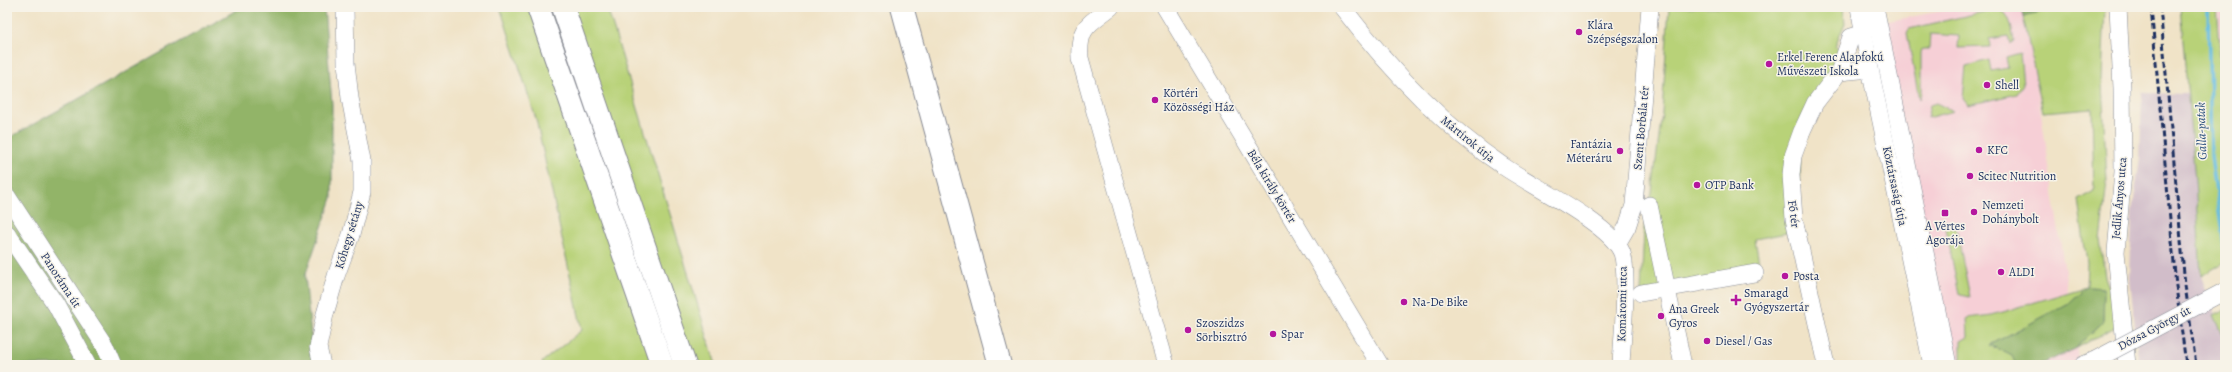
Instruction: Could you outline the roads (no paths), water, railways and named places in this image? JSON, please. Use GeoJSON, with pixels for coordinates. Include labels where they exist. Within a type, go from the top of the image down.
{"type":"FeatureCollection","features":[{"type":"Feature","properties":{"kind":"main road"},"geometry":{"type":"LineString","coordinates":[[538,7],[662,365]]}},
{"type":"Feature","properties":{"kind":"main road"},"geometry":{"type":"LineString","coordinates":[[563,7],[685,365]]}},
{"type":"Feature","properties":{"kind":"main road"},"geometry":{"type":"LineString","coordinates":[[902,7],[1000,365]]}},
{"type":"Feature","properties":{"kind":"street","name":"Kőhegy sétány"},"geometry":{"type":"LineString","coordinates":[[322,365],[318,347],[325,314],[336,276],[351,235],[362,192],[362,161],[350,98],[346,63],[345,7]]}},
{"type":"Feature","properties":{"kind":"street"},"geometry":{"type":"LineString","coordinates":[[1111,7],[1087,26],[1081,34],[1080,58],[1166,365]]}},
{"type":"Feature","properties":{"kind":"street","name":"Béla király körtér"},"geometry":{"type":"LineString","coordinates":[[1164,7],[1380,365]]}},
{"type":"Feature","properties":{"kind":"street","name":"Mártírok útja"},"geometry":{"type":"LineString","coordinates":[[1342,7],[1395,71],[1435,113],[1503,167],[1582,216],[1609,235],[1617,244]]}},
{"type":"Feature","properties":{"kind":"street","name":"Szent Borbála tér"},"geometry":{"type":"LineString","coordinates":[[1617,244],[1627,227],[1634,205],[1650,7]]}},
{"type":"Feature","properties":{"kind":"street","name":"Köztársaság útja"},"geometry":{"type":"LineString","coordinates":[[1859,7],[1870,69],[1932,365]]}},
{"type":"Feature","properties":{"kind":"street","name":"Köztársaság útja"},"geometry":{"type":"LineString","coordinates":[[1875,7],[1947,359]]}},
{"type":"Feature","properties":{"kind":"street","name":"Jedlik Ányos utca"},"geometry":{"type":"LineString","coordinates":[[2118,7],[2122,88],[2123,172],[2116,252],[2127,365]]}},
{"type":"Feature","properties":{"kind":"street","name":"Fő tér"},"geometry":{"type":"LineString","coordinates":[[1826,365],[1794,219],[1791,175],[1794,156],[1802,131],[1815,103],[1839,72],[1851,37],[1864,33]]}},
{"type":"Feature","properties":{"kind":"street"},"geometry":{"type":"LineString","coordinates":[[1839,72],[1870,69]]}},
{"type":"Feature","properties":{"kind":"street","name":"Panoráma út"},"geometry":{"type":"LineString","coordinates":[[7,196],[105,346],[113,365]]}},
{"type":"Feature","properties":{"kind":"street"},"geometry":{"type":"LineString","coordinates":[[1649,205],[1683,365]]}},
{"type":"Feature","properties":{"kind":"street","name":"Panoráma út"},"geometry":{"type":"LineString","coordinates":[[7,233],[56,305],[88,365]]}},
{"type":"Feature","properties":{"kind":"street","name":"Komáromi utca"},"geometry":{"type":"LineString","coordinates":[[1617,244],[1622,253],[1624,275],[1621,365]]}},
{"type":"Feature","properties":{"kind":"street"},"geometry":{"type":"LineString","coordinates":[[1641,293],[1755,273]]}},
{"type":"Feature","properties":{"kind":"street","name":"Dózsa György út"},"geometry":{"type":"LineString","coordinates":[[2089,362],[2225,290]]}},
{"type":"Feature","properties":{"kind":"street"},"geometry":{"type":"LineString","coordinates":[[1947,359],[1959,365]]}},
{"type":"Feature","properties":{"kind":"waterway","name":"Galla-patak"},"geometry":{"type":"LineString","coordinates":[[2208,7],[2211,156],[2225,253]]}},
{"type":"Feature","properties":{"kind":"railway"},"geometry":{"type":"LineString","coordinates":[[2151,7],[2176,286],[2186,365]]}},
{"type":"Feature","properties":{"kind":"railway"},"geometry":{"type":"LineString","coordinates":[[2160,7],[2185,285],[2196,365]]}},
{"type":"Feature","properties":{"kind":"place","name":"Klára Szépségszalon"},"geometry":{"type":"Point","coordinates":[1579,32]}},
{"type":"Feature","properties":{"kind":"place","name":"Erkel Ferenc Alapfokú Művészeti Iskola"},"geometry":{"type":"Point","coordinates":[1769,64]}},
{"type":"Feature","properties":{"kind":"place","name":"Shell"},"geometry":{"type":"Point","coordinates":[1987,85]}},
{"type":"Feature","properties":{"kind":"place","name":"Körtéri Közösségi Ház"},"geometry":{"type":"Point","coordinates":[1155,100]}},
{"type":"Feature","properties":{"kind":"place","name":"KFC"},"geometry":{"type":"Point","coordinates":[1979,150]}},
{"type":"Feature","properties":{"kind":"place","name":"Fantázia Méteráru"},"geometry":{"type":"Point","coordinates":[1620,151]}},
{"type":"Feature","properties":{"kind":"place","name":"Scitec Nutrition"},"geometry":{"type":"Point","coordinates":[1970,176]}},
{"type":"Feature","properties":{"kind":"place","name":"OTP Bank"},"geometry":{"type":"Point","coordinates":[1697,185]}},
{"type":"Feature","properties":{"kind":"place","name":"Nemzeti Dohánybolt"},"geometry":{"type":"Point","coordinates":[1974,212]}},
{"type":"Feature","properties":{"kind":"place","name":"A Vértes Agorája"},"geometry":{"type":"Point","coordinates":[1945,213]}},
{"type":"Feature","properties":{"kind":"place","name":"ALDI"},"geometry":{"type":"Point","coordinates":[2001,272]}},
{"type":"Feature","properties":{"kind":"place","name":"Posta"},"geometry":{"type":"Point","coordinates":[1785,276]}},
{"type":"Feature","properties":{"kind":"place","name":"Smaragd Gyógyszertár"},"geometry":{"type":"Point","coordinates":[1736,300]}},
{"type":"Feature","properties":{"kind":"place","name":"Na-De Bike"},"geometry":{"type":"Point","coordinates":[1404,302]}},
{"type":"Feature","properties":{"kind":"place","name":"Ana Greek Gyros"},"geometry":{"type":"Point","coordinates":[1661,316]}},
{"type":"Feature","properties":{"kind":"place","name":"Szoszidzs Sörbisztró"},"geometry":{"type":"Point","coordinates":[1188,330]}},
{"type":"Feature","properties":{"kind":"place","name":"Spar"},"geometry":{"type":"Point","coordinates":[1273,334]}},
{"type":"Feature","properties":{"kind":"place","name":"Diesel / Gas"},"geometry":{"type":"Point","coordinates":[1707,341]}}]}
